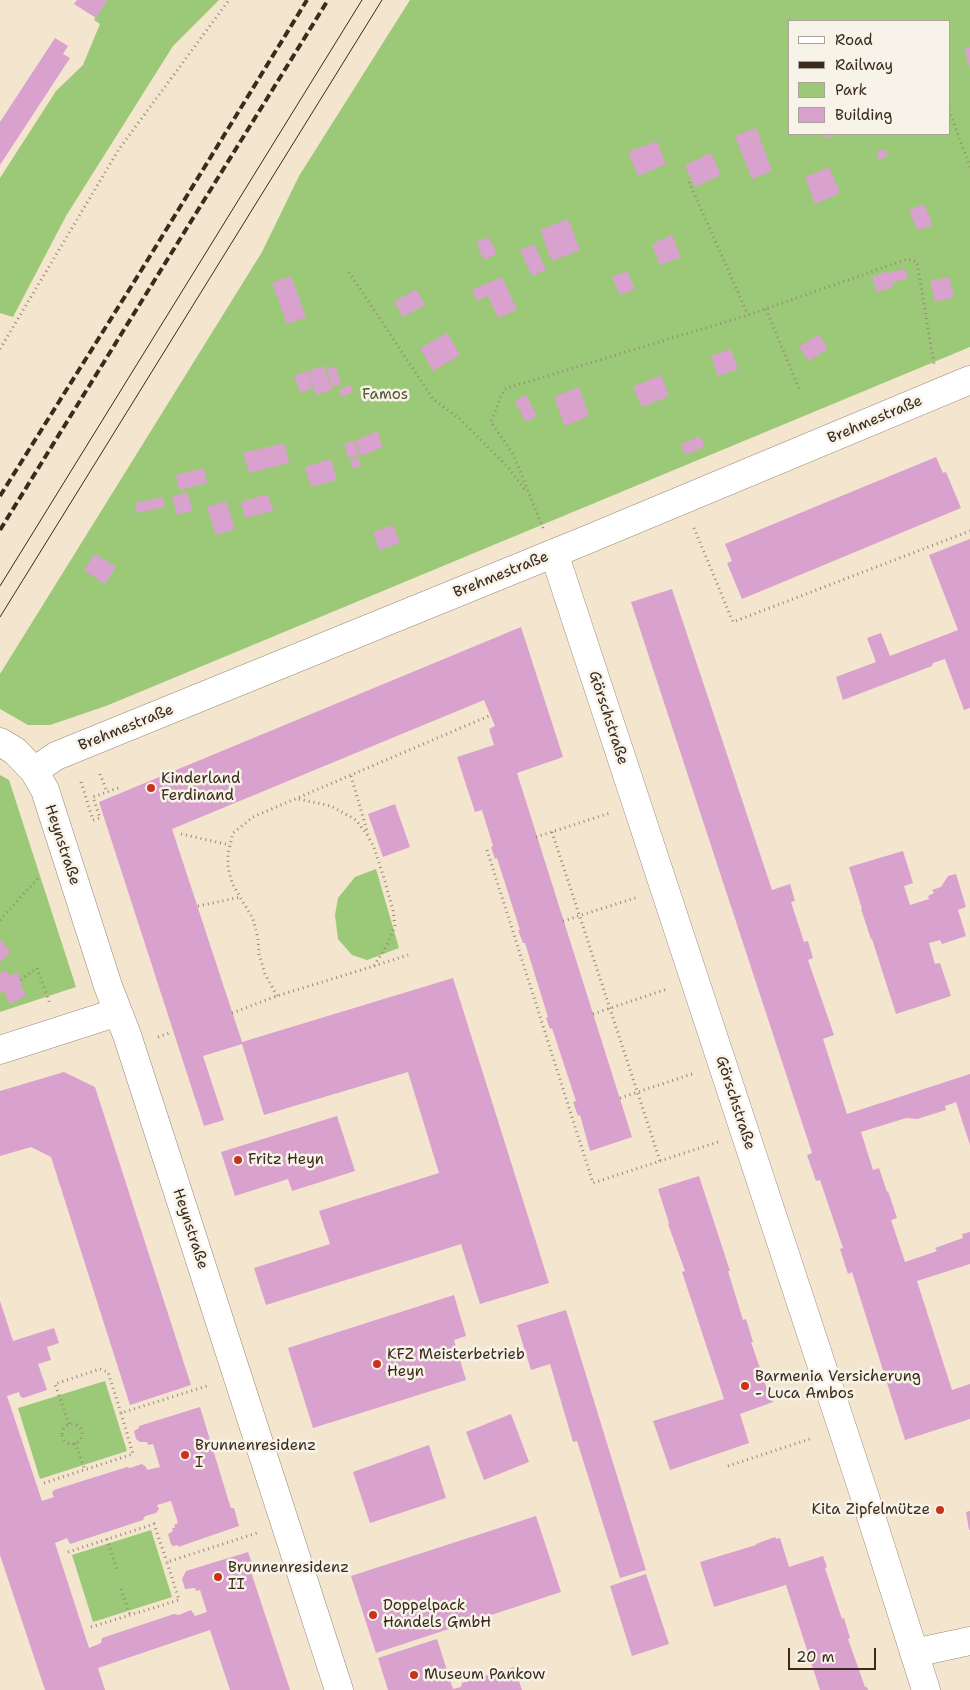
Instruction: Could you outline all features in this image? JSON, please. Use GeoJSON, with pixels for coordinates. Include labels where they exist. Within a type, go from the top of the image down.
{"type":"FeatureCollection","features":[{"type":"Feature","properties":{"kind":"street","name":"Brehmestraße"},"geometry":{"type":"LineString","coordinates":[[34,771],[56,756],[554,553],[970,380]]}},
{"type":"Feature","properties":{"kind":"street","name":"Görschstraße"},"geometry":{"type":"LineString","coordinates":[[554,553],[864,1494],[926,1690]]}},
{"type":"Feature","properties":{"kind":"street","name":"Heynstraße"},"geometry":{"type":"LineString","coordinates":[[0,742],[15,751],[34,771],[45,790],[95,948],[140,1075],[339,1690]]}},
{"type":"Feature","properties":{"kind":"street"},"geometry":{"type":"LineString","coordinates":[[0,1050],[118,1012]]}},
{"type":"Feature","properties":{"kind":"street"},"geometry":{"type":"LineString","coordinates":[[914,1653],[970,1641]]}},
{"type":"Feature","properties":{"kind":"path"},"geometry":{"type":"LineString","coordinates":[[0,349],[119,149],[229,0]]}},
{"type":"Feature","properties":{"kind":"path"},"geometry":{"type":"LineString","coordinates":[[950,113],[970,167]]}},
{"type":"Feature","properties":{"kind":"path"},"geometry":{"type":"LineString","coordinates":[[689,182],[748,315]]}},
{"type":"Feature","properties":{"kind":"path"},"geometry":{"type":"LineString","coordinates":[[543,528],[528,495],[513,454],[491,422],[504,389],[748,315],[908,259],[917,262],[934,365]]}},
{"type":"Feature","properties":{"kind":"path"},"geometry":{"type":"LineString","coordinates":[[349,272],[433,399],[460,419],[508,466],[528,495]]}},
{"type":"Feature","properties":{"kind":"path"},"geometry":{"type":"LineString","coordinates":[[766,309],[800,391]]}},
{"type":"Feature","properties":{"kind":"path"},"geometry":{"type":"LineString","coordinates":[[694,528],[733,622],[970,531]]}},
{"type":"Feature","properties":{"kind":"path"},"geometry":{"type":"LineString","coordinates":[[277,996],[265,974],[259,954],[258,938],[253,919],[232,883],[228,867],[230,845],[234,833],[253,817],[490,716]]}},
{"type":"Feature","properties":{"kind":"path"},"geometry":{"type":"LineString","coordinates":[[100,774],[107,792]]}},
{"type":"Feature","properties":{"kind":"path"},"geometry":{"type":"LineString","coordinates":[[351,776],[370,840]]}},
{"type":"Feature","properties":{"kind":"path"},"geometry":{"type":"LineString","coordinates":[[81,782],[93,820],[100,818],[93,797],[121,786]]}},
{"type":"Feature","properties":{"kind":"path"},"geometry":{"type":"LineString","coordinates":[[297,799],[331,806],[356,820],[374,847],[395,926],[387,945],[374,966]]}},
{"type":"Feature","properties":{"kind":"path"},"geometry":{"type":"LineString","coordinates":[[536,837],[611,812]]}},
{"type":"Feature","properties":{"kind":"path"},"geometry":{"type":"LineString","coordinates":[[552,832],[660,1161]]}},
{"type":"Feature","properties":{"kind":"path"},"geometry":{"type":"LineString","coordinates":[[181,834],[230,845]]}},
{"type":"Feature","properties":{"kind":"path"},"geometry":{"type":"LineString","coordinates":[[486,850],[594,1183],[718,1142]]}},
{"type":"Feature","properties":{"kind":"path"},"geometry":{"type":"LineString","coordinates":[[0,920],[38,878]]}},
{"type":"Feature","properties":{"kind":"path"},"geometry":{"type":"LineString","coordinates":[[198,906],[240,897]]}},
{"type":"Feature","properties":{"kind":"path"},"geometry":{"type":"LineString","coordinates":[[563,921],[638,897]]}},
{"type":"Feature","properties":{"kind":"path"},"geometry":{"type":"LineString","coordinates":[[232,1013],[277,996],[408,955]]}},
{"type":"Feature","properties":{"kind":"path"},"geometry":{"type":"LineString","coordinates":[[21,980],[37,968],[50,1004]]}},
{"type":"Feature","properties":{"kind":"path"},"geometry":{"type":"LineString","coordinates":[[593,1014],[668,988]]}},
{"type":"Feature","properties":{"kind":"path"},"geometry":{"type":"LineString","coordinates":[[156,1037],[172,1032]]}},
{"type":"Feature","properties":{"kind":"path"},"geometry":{"type":"LineString","coordinates":[[620,1098],[695,1073]]}},
{"type":"Feature","properties":{"kind":"path"},"geometry":{"type":"LineString","coordinates":[[44,1483],[133,1454],[108,1372],[100,1369],[55,1384],[69,1424]]}},
{"type":"Feature","properties":{"kind":"path"},"geometry":{"type":"LineString","coordinates":[[121,1413],[210,1385]]}},
{"type":"Feature","properties":{"kind":"path"},"geometry":{"type":"LineString","coordinates":[[69,1424],[76,1425],[81,1430],[82,1435],[75,1443],[70,1444],[64,1441],[62,1436],[63,1429],[69,1424]]}},
{"type":"Feature","properties":{"kind":"path"},"geometry":{"type":"LineString","coordinates":[[728,1466],[813,1438]]}},
{"type":"Feature","properties":{"kind":"path"},"geometry":{"type":"LineString","coordinates":[[75,1443],[85,1470]]}},
{"type":"Feature","properties":{"kind":"path"},"geometry":{"type":"LineString","coordinates":[[68,1552],[154,1524],[179,1600],[91,1627]]}},
{"type":"Feature","properties":{"kind":"path"},"geometry":{"type":"LineString","coordinates":[[167,1562],[258,1533]]}},
{"type":"Feature","properties":{"kind":"path"},"geometry":{"type":"LineString","coordinates":[[107,1539],[117,1570]]}},
{"type":"Feature","properties":{"kind":"path"},"geometry":{"type":"LineString","coordinates":[[121,1589],[130,1615]]}},
{"type":"Feature","properties":{"kind":"green space"},"geometry":{"type":"Polygon","coordinates":[[[107,0],[219,0],[173,46],[66,216],[13,317],[0,313],[0,178],[56,91],[83,65],[100,24],[94,20],[107,0]]]}},
{"type":"Feature","properties":{"kind":"green space","name":"Famos"},"geometry":{"type":"Polygon","coordinates":[[[410,0],[970,0],[970,347],[106,706],[50,725],[28,725],[0,709],[0,674],[262,252],[299,176],[410,0]]]}},
{"type":"Feature","properties":{"kind":"green space"},"geometry":{"type":"Polygon","coordinates":[[[0,775],[9,780],[76,987],[0,1012],[0,775]]]}},
{"type":"Feature","properties":{"kind":"green space"},"geometry":{"type":"Polygon","coordinates":[[[376,869],[399,948],[367,960],[352,955],[338,939],[335,915],[338,898],[355,877],[376,869]]]}},
{"type":"Feature","properties":{"kind":"green space"},"geometry":{"type":"Polygon","coordinates":[[[105,1381],[127,1451],[40,1479],[18,1408],[105,1381]]]}},
{"type":"Feature","properties":{"kind":"green space"},"geometry":{"type":"Polygon","coordinates":[[[151,1530],[172,1597],[93,1622],[72,1555],[151,1530]]]}},
{"type":"Feature","properties":{"kind":"building"},"geometry":{"type":"Polygon","coordinates":[[[77,0],[107,0],[96,18],[74,4],[77,0]]]}},
{"type":"Feature","properties":{"kind":"building"},"geometry":{"type":"Polygon","coordinates":[[[55,38],[68,46],[63,54],[70,58],[0,165],[0,122],[55,38]]]}},
{"type":"Feature","properties":{"kind":"building"},"geometry":{"type":"Polygon","coordinates":[[[970,47],[970,69],[964,49],[970,47]]]}},
{"type":"Feature","properties":{"kind":"building"},"geometry":{"type":"Polygon","coordinates":[[[756,128],[772,171],[752,179],[735,136],[756,128]]]}},
{"type":"Feature","properties":{"kind":"building"},"geometry":{"type":"Polygon","coordinates":[[[824,135],[836,135],[826,139],[824,135]]]}},
{"type":"Feature","properties":{"kind":"building"},"geometry":{"type":"Polygon","coordinates":[[[657,141],[666,164],[638,176],[628,152],[657,141]]]}},
{"type":"Feature","properties":{"kind":"building"},"geometry":{"type":"Polygon","coordinates":[[[885,149],[888,156],[879,160],[876,152],[885,149]]]}},
{"type":"Feature","properties":{"kind":"building"},"geometry":{"type":"Polygon","coordinates":[[[711,153],[721,175],[695,187],[685,165],[711,153]]]}},
{"type":"Feature","properties":{"kind":"building"},"geometry":{"type":"Polygon","coordinates":[[[829,167],[840,193],[815,204],[805,177],[829,167]]]}},
{"type":"Feature","properties":{"kind":"building"},"geometry":{"type":"Polygon","coordinates":[[[924,204],[933,225],[917,230],[909,210],[924,204]]]}},
{"type":"Feature","properties":{"kind":"building"},"geometry":{"type":"Polygon","coordinates":[[[568,219],[580,250],[552,261],[540,230],[568,219]]]}},
{"type":"Feature","properties":{"kind":"building"},"geometry":{"type":"Polygon","coordinates":[[[672,235],[681,257],[660,265],[652,244],[672,235]]]}},
{"type":"Feature","properties":{"kind":"building"},"geometry":{"type":"Polygon","coordinates":[[[489,237],[497,254],[484,260],[476,242],[489,237]]]}},
{"type":"Feature","properties":{"kind":"building"},"geometry":{"type":"Polygon","coordinates":[[[534,244],[546,270],[532,276],[520,250],[534,244]]]}},
{"type":"Feature","properties":{"kind":"building"},"geometry":{"type":"Polygon","coordinates":[[[905,269],[908,278],[892,283],[893,287],[877,292],[872,277],[888,271],[888,273],[905,269]]]}},
{"type":"Feature","properties":{"kind":"building"},"geometry":{"type":"Polygon","coordinates":[[[627,271],[635,289],[620,295],[612,277],[627,271]]]}},
{"type":"Feature","properties":{"kind":"building"},"geometry":{"type":"Polygon","coordinates":[[[291,276],[306,317],[287,324],[272,283],[291,276]]]}},
{"type":"Feature","properties":{"kind":"building"},"geometry":{"type":"Polygon","coordinates":[[[502,277],[517,310],[498,318],[488,296],[477,301],[472,290],[502,277]]]}},
{"type":"Feature","properties":{"kind":"building"},"geometry":{"type":"Polygon","coordinates":[[[949,277],[954,297],[935,302],[930,281],[949,277]]]}},
{"type":"Feature","properties":{"kind":"building"},"geometry":{"type":"Polygon","coordinates":[[[416,289],[425,305],[403,317],[394,302],[416,289]]]}},
{"type":"Feature","properties":{"kind":"building"},"geometry":{"type":"Polygon","coordinates":[[[447,333],[460,355],[433,371],[420,348],[447,333]]]}},
{"type":"Feature","properties":{"kind":"building"},"geometry":{"type":"Polygon","coordinates":[[[819,334],[828,349],[809,361],[799,347],[819,334]]]}},
{"type":"Feature","properties":{"kind":"building"},"geometry":{"type":"Polygon","coordinates":[[[731,349],[738,369],[718,376],[711,356],[731,349]]]}},
{"type":"Feature","properties":{"kind":"building"},"geometry":{"type":"Polygon","coordinates":[[[324,366],[332,390],[316,395],[308,371],[324,366]]]}},
{"type":"Feature","properties":{"kind":"building"},"geometry":{"type":"Polygon","coordinates":[[[336,366],[341,384],[332,387],[327,369],[336,366]]]}},
{"type":"Feature","properties":{"kind":"building"},"geometry":{"type":"Polygon","coordinates":[[[307,371],[313,388],[301,393],[294,376],[307,371]]]}},
{"type":"Feature","properties":{"kind":"building"},"geometry":{"type":"Polygon","coordinates":[[[661,375],[669,396],[642,407],[633,387],[661,375]]]}},
{"type":"Feature","properties":{"kind":"building"},"geometry":{"type":"Polygon","coordinates":[[[350,385],[353,392],[342,397],[339,390],[350,385]]]}},
{"type":"Feature","properties":{"kind":"building"},"geometry":{"type":"Polygon","coordinates":[[[579,387],[589,416],[565,426],[554,397],[579,387]]]}},
{"type":"Feature","properties":{"kind":"building"},"geometry":{"type":"Polygon","coordinates":[[[526,395],[537,416],[526,422],[515,401],[526,395]]]}},
{"type":"Feature","properties":{"kind":"building"},"geometry":{"type":"Polygon","coordinates":[[[377,431],[383,447],[361,456],[355,441],[377,431]]]}},
{"type":"Feature","properties":{"kind":"building"},"geometry":{"type":"Polygon","coordinates":[[[700,436],[705,447],[685,455],[681,444],[700,436]]]}},
{"type":"Feature","properties":{"kind":"building"},"geometry":{"type":"Polygon","coordinates":[[[354,441],[359,456],[349,459],[344,444],[354,441]]]}},
{"type":"Feature","properties":{"kind":"building"},"geometry":{"type":"Polygon","coordinates":[[[284,443],[289,463],[249,473],[243,453],[284,443]]]}},
{"type":"Feature","properties":{"kind":"building"},"geometry":{"type":"Polygon","coordinates":[[[936,457],[943,473],[946,472],[961,508],[742,599],[727,563],[732,561],[725,544],[936,457]]]}},
{"type":"Feature","properties":{"kind":"building"},"geometry":{"type":"Polygon","coordinates":[[[358,458],[361,465],[353,469],[350,461],[358,458]]]}},
{"type":"Feature","properties":{"kind":"building"},"geometry":{"type":"Polygon","coordinates":[[[331,459],[337,480],[311,487],[305,467],[331,459]]]}},
{"type":"Feature","properties":{"kind":"building"},"geometry":{"type":"Polygon","coordinates":[[[204,468],[207,483],[179,490],[176,475],[204,468]]]}},
{"type":"Feature","properties":{"kind":"building"},"geometry":{"type":"Polygon","coordinates":[[[187,492],[193,510],[177,515],[172,497],[187,492]]]}},
{"type":"Feature","properties":{"kind":"building"},"geometry":{"type":"Polygon","coordinates":[[[268,494],[273,511],[245,518],[241,502],[268,494]]]}},
{"type":"Feature","properties":{"kind":"building"},"geometry":{"type":"Polygon","coordinates":[[[163,497],[165,507],[137,513],[135,503],[163,497]]]}},
{"type":"Feature","properties":{"kind":"building"},"geometry":{"type":"Polygon","coordinates":[[[226,501],[235,529],[216,535],[207,507],[226,501]]]}},
{"type":"Feature","properties":{"kind":"building"},"geometry":{"type":"Polygon","coordinates":[[[393,525],[400,543],[379,550],[373,532],[393,525]]]}},
{"type":"Feature","properties":{"kind":"building"},"geometry":{"type":"Polygon","coordinates":[[[970,539],[970,708],[964,710],[945,659],[933,663],[932,666],[843,700],[836,677],[876,662],[867,638],[881,633],[890,656],[958,630],[929,555],[970,539]]]}},
{"type":"Feature","properties":{"kind":"building"},"geometry":{"type":"Polygon","coordinates":[[[95,554],[116,567],[105,584],[84,570],[95,554]]]}},
{"type":"Feature","properties":{"kind":"building"},"geometry":{"type":"Polygon","coordinates":[[[672,589],[772,890],[790,884],[795,901],[791,902],[804,942],[808,941],[813,958],[808,960],[834,1035],[823,1039],[847,1114],[970,1074],[970,1145],[956,1102],[945,1106],[946,1110],[917,1119],[906,1118],[861,1132],[873,1170],[879,1168],[888,1191],[897,1218],[891,1220],[905,1262],[937,1251],[935,1248],[963,1238],[962,1234],[970,1232],[970,1264],[917,1281],[952,1390],[970,1384],[970,1419],[905,1440],[852,1272],[848,1274],[840,1249],[843,1248],[820,1180],[816,1181],[807,1155],[812,1153],[631,602],[672,589]]]}},
{"type":"Feature","properties":{"kind":"building"},"geometry":{"type":"Polygon","coordinates":[[[521,627],[563,757],[517,773],[632,1137],[590,1151],[580,1115],[578,1116],[573,1102],[576,1101],[552,1028],[550,1029],[546,1018],[548,1017],[525,943],[523,943],[518,930],[520,930],[497,858],[495,859],[491,847],[493,846],[482,810],[475,812],[457,757],[494,745],[489,729],[495,726],[484,700],[172,829],[242,1042],[453,978],[549,1283],[480,1304],[461,1244],[266,1305],[254,1268],[330,1244],[319,1211],[439,1173],[408,1072],[264,1115],[242,1044],[203,1056],[224,1120],[204,1126],[99,802],[521,627]]]}},
{"type":"Feature","properties":{"kind":"building"},"geometry":{"type":"Polygon","coordinates":[[[395,804],[410,847],[383,857],[368,814],[395,804]]]}},
{"type":"Feature","properties":{"kind":"building"},"geometry":{"type":"Polygon","coordinates":[[[903,851],[913,883],[904,886],[910,905],[929,899],[928,896],[934,893],[932,890],[941,887],[948,876],[956,874],[966,907],[958,910],[966,936],[942,944],[940,940],[929,943],[935,964],[940,963],[951,996],[896,1014],[849,867],[903,851]]]}},
{"type":"Feature","properties":{"kind":"building"},"geometry":{"type":"Polygon","coordinates":[[[0,939],[11,952],[0,962],[0,939]]]}},
{"type":"Feature","properties":{"kind":"building"},"geometry":{"type":"Polygon","coordinates":[[[7,970],[9,976],[17,972],[26,996],[10,1004],[4,991],[0,993],[0,973],[7,970]]]}},
{"type":"Feature","properties":{"kind":"building"},"geometry":{"type":"Polygon","coordinates":[[[64,1072],[95,1087],[191,1385],[130,1405],[51,1157],[31,1147],[0,1156],[0,1091],[64,1072]]]}},
{"type":"Feature","properties":{"kind":"building"},"geometry":{"type":"Polygon","coordinates":[[[337,1116],[355,1171],[292,1191],[288,1179],[235,1196],[221,1152],[337,1116]]]}},
{"type":"Feature","properties":{"kind":"building"},"geometry":{"type":"Polygon","coordinates":[[[699,1176],[730,1271],[728,1271],[743,1320],[746,1319],[753,1342],[751,1342],[773,1402],[740,1414],[749,1443],[670,1470],[653,1421],[724,1399],[682,1272],[685,1271],[658,1189],[699,1176]]]}},
{"type":"Feature","properties":{"kind":"building","name":"KFZ Meisterbetrieb Heyn"},"geometry":{"type":"Polygon","coordinates":[[[454,1295],[466,1336],[454,1340],[466,1380],[313,1428],[288,1348],[454,1295]]]}},
{"type":"Feature","properties":{"kind":"building"},"geometry":{"type":"Polygon","coordinates":[[[0,1301],[13,1341],[54,1328],[59,1343],[47,1347],[51,1360],[38,1364],[47,1390],[23,1398],[19,1392],[7,1396],[42,1501],[54,1497],[52,1493],[54,1490],[127,1467],[130,1468],[142,1464],[147,1470],[160,1467],[153,1444],[148,1445],[147,1442],[140,1442],[136,1439],[134,1431],[139,1426],[200,1407],[228,1499],[231,1508],[234,1508],[239,1526],[178,1547],[178,1545],[173,1546],[168,1534],[173,1531],[172,1528],[175,1528],[174,1525],[178,1523],[171,1501],[157,1505],[159,1509],[156,1513],[145,1516],[143,1520],[70,1544],[67,1538],[55,1543],[89,1648],[101,1643],[102,1638],[174,1614],[179,1615],[191,1610],[195,1616],[207,1612],[200,1590],[196,1591],[195,1588],[185,1589],[182,1579],[186,1571],[248,1552],[254,1569],[251,1570],[252,1575],[290,1690],[230,1690],[210,1630],[98,1668],[105,1690],[45,1690],[0,1555],[0,1301]]]}},
{"type":"Feature","properties":{"kind":"building"},"geometry":{"type":"Polygon","coordinates":[[[566,1310],[646,1570],[620,1578],[577,1441],[573,1442],[550,1364],[531,1370],[517,1325],[566,1310]]]}},
{"type":"Feature","properties":{"kind":"building"},"geometry":{"type":"Polygon","coordinates":[[[511,1414],[529,1462],[484,1480],[466,1432],[511,1414]]]}},
{"type":"Feature","properties":{"kind":"building"},"geometry":{"type":"Polygon","coordinates":[[[429,1445],[446,1498],[370,1523],[353,1472],[429,1445]]]}},
{"type":"Feature","properties":{"kind":"building"},"geometry":{"type":"Polygon","coordinates":[[[970,1511],[970,1530],[969,1530],[966,1512],[970,1511]]]}},
{"type":"Feature","properties":{"kind":"building"},"geometry":{"type":"Polygon","coordinates":[[[536,1516],[561,1592],[376,1653],[351,1576],[536,1516]]]}},
{"type":"Feature","properties":{"kind":"building"},"geometry":{"type":"Polygon","coordinates":[[[775,1537],[776,1539],[780,1538],[789,1567],[823,1556],[827,1567],[825,1568],[842,1619],[844,1618],[850,1638],[848,1639],[865,1687],[868,1690],[820,1690],[786,1585],[714,1607],[700,1562],[756,1545],[775,1537]]]}},
{"type":"Feature","properties":{"kind":"building"},"geometry":{"type":"Polygon","coordinates":[[[646,1574],[669,1644],[632,1656],[610,1586],[646,1574]]]}},
{"type":"Feature","properties":{"kind":"building"},"geometry":{"type":"Polygon","coordinates":[[[437,1639],[453,1689],[461,1687],[462,1683],[514,1667],[522,1690],[388,1690],[378,1658],[437,1639]]]}},
{"type":"Feature","properties":{"kind":"tram line"},"geometry":{"type":"LineString","coordinates":[[0,586],[362,0]]}},
{"type":"Feature","properties":{"kind":"tram line"},"geometry":{"type":"LineString","coordinates":[[0,617],[382,0]]}},
{"type":"Feature","properties":{"kind":"railway"},"geometry":{"type":"LineString","coordinates":[[0,496],[307,0]]}},
{"type":"Feature","properties":{"kind":"railway"},"geometry":{"type":"LineString","coordinates":[[0,530],[328,0]]}},
{"type":"Feature","properties":{"kind":"place","name":"Kinderland Ferdinand"},"geometry":{"type":"Point","coordinates":[151,788]}},
{"type":"Feature","properties":{"kind":"place","name":"Fritz Heyn"},"geometry":{"type":"Point","coordinates":[238,1160]}},
{"type":"Feature","properties":{"kind":"place","name":"KFZ Meisterbetrieb Heyn"},"geometry":{"type":"Point","coordinates":[377,1364]}},
{"type":"Feature","properties":{"kind":"place","name":"Barmenia Versicherung - Luca Ambos"},"geometry":{"type":"Point","coordinates":[745,1386]}},
{"type":"Feature","properties":{"kind":"place","name":"Brunnenresidenz I"},"geometry":{"type":"Point","coordinates":[185,1455]}},
{"type":"Feature","properties":{"kind":"place","name":"Kita Zipfelmütze"},"geometry":{"type":"Point","coordinates":[940,1510]}},
{"type":"Feature","properties":{"kind":"place","name":"Brunnenresidenz II"},"geometry":{"type":"Point","coordinates":[218,1577]}},
{"type":"Feature","properties":{"kind":"place","name":"Doppelpack Handels GmbH"},"geometry":{"type":"Point","coordinates":[373,1615]}},
{"type":"Feature","properties":{"kind":"place","name":"Museum Pankow"},"geometry":{"type":"Point","coordinates":[414,1675]}}]}
